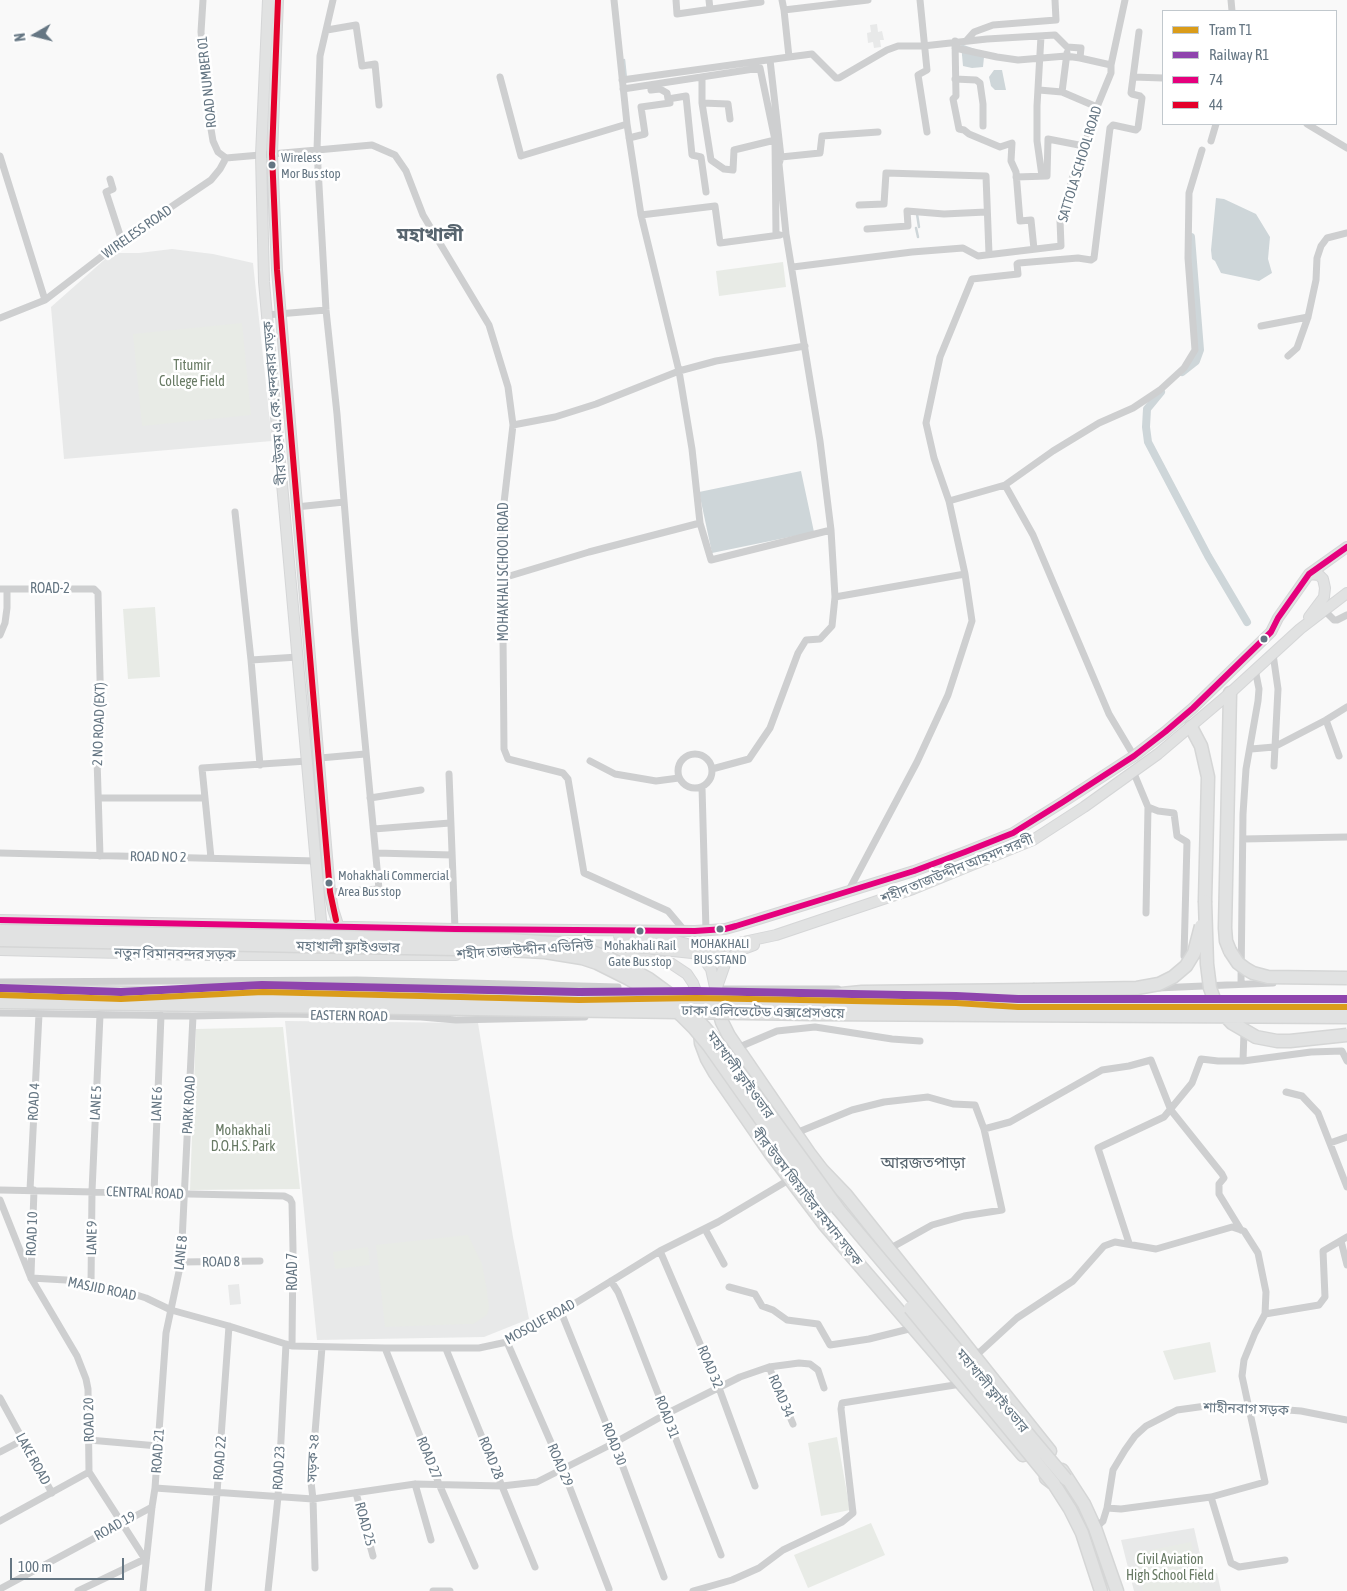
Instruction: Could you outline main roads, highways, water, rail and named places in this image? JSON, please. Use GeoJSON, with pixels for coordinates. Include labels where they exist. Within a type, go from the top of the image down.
{"type":"FeatureCollection","features":[{"type":"Feature","properties":{"kind":"highway"},"geometry":{"type":"LineString","coordinates":[[1230,693],[1225,928],[1226,941],[1230,951],[1238,963],[1253,973],[1268,977],[1347,978]]}},
{"type":"Feature","properties":{"kind":"highway"},"geometry":{"type":"LineString","coordinates":[[1191,727],[1201,746],[1208,777],[1205,901],[1207,970],[1210,988],[1217,1007],[1232,1023],[1256,1037],[1277,1041],[1290,1041],[1347,1035]]}},
{"type":"Feature","properties":{"kind":"highway"},"geometry":{"type":"LineString","coordinates":[[795,1001],[811,997],[862,992],[1148,987],[1173,977],[1186,966],[1197,945],[1205,901]]}},
{"type":"Feature","properties":{"kind":"highway","name":"মহাখালী ফ্লাইওভার"},"geometry":{"type":"LineString","coordinates":[[0,931],[508,940],[557,943],[581,948],[629,968],[650,979],[679,1001],[705,1028],[721,1047],[838,1210],[1066,1479]]}},
{"type":"Feature","properties":{"kind":"highway","name":"মহাখালী ফ্লাইওভার"},"geometry":{"type":"LineString","coordinates":[[0,940],[514,950],[545,952],[582,958],[597,963],[629,979],[656,996],[680,1015],[709,1046],[802,1178],[1054,1484]]}},
{"type":"Feature","properties":{"kind":"highway","name":"ঢাকা এলিভেটেড এক্সপ্রেসওয়ে"},"geometry":{"type":"LineString","coordinates":[[0,991],[922,1004],[1347,1007]]}},
{"type":"Feature","properties":{"kind":"highway","name":"বীর উত্তম জিয়াউর রহমান সড়ক"},"geometry":{"type":"LineString","coordinates":[[696,991],[701,1043],[707,1059],[760,1139],[824,1224],[961,1384],[1040,1473],[1054,1484],[1082,1533],[1101,1591]]}},
{"type":"Feature","properties":{"kind":"highway","name":"বীর উত্তম জিয়াউর রহমান সড়ক"},"geometry":{"type":"LineString","coordinates":[[716,994],[722,1022],[737,1048],[809,1153],[846,1195],[1058,1462],[1066,1479],[1084,1504],[1095,1528],[1117,1591]]}},
{"type":"Feature","properties":{"kind":"highway","name":"ঢাকা এলিভেটেড এক্সপ্রেসওয়ে"},"geometry":{"type":"LineString","coordinates":[[0,1002],[825,1014],[1347,1018]]}},
{"type":"Feature","properties":{"kind":"main road","name":"বীর উত্তম এ. কে. খন্দকার সড়ক"},"geometry":{"type":"LineString","coordinates":[[268,0],[264,276],[266,315],[321,926],[327,954]]}},
{"type":"Feature","properties":{"kind":"main road","name":"বীর উত্তম এ. কে. খন্দকার সড়ক"},"geometry":{"type":"LineString","coordinates":[[278,0],[267,154],[330,892],[338,926],[351,955]]}},
{"type":"Feature","properties":{"kind":"main road","name":"শহীদ তাজউদ্দীন আহমদ সরণী"},"geometry":{"type":"LineString","coordinates":[[548,930],[706,931],[736,926],[914,871],[1013,834],[1134,756],[1165,732],[1271,632],[1309,574],[1347,547]]}},
{"type":"Feature","properties":{"kind":"main road"},"geometry":{"type":"LineString","coordinates":[[1300,630],[1324,597],[1323,579],[1319,575],[1309,574]]}},
{"type":"Feature","properties":{"kind":"main road","name":"শহীদ তাজউদ্দীন আহমদ সরণী"},"geometry":{"type":"LineString","coordinates":[[699,952],[776,935],[913,889],[1033,840],[1084,807],[1191,727],[1300,630],[1347,593]]}},
{"type":"Feature","properties":{"kind":"main road"},"geometry":{"type":"LineString","coordinates":[[0,920],[548,930],[571,934],[676,941],[691,945],[699,952]]}},
{"type":"Feature","properties":{"kind":"main road"},"geometry":{"type":"LineString","coordinates":[[716,994],[725,964],[730,958],[744,949],[776,935]]}},
{"type":"Feature","properties":{"kind":"main road","name":"শহীদ তাজউদ্দীন এভিনিউ"},"geometry":{"type":"LineString","coordinates":[[351,955],[484,955],[554,946],[589,945],[625,946],[685,953],[699,952]]}},
{"type":"Feature","properties":{"kind":"main road","name":"নতুন বিমানবন্দর সড়ক"},"geometry":{"type":"LineString","coordinates":[[0,950],[351,955]]}},
{"type":"Feature","properties":{"kind":"main road","name":"বীর উত্তম জিয়াউর রহমান সড়ক"},"geometry":{"type":"LineString","coordinates":[[699,952],[711,969],[716,994]]}},
{"type":"Feature","properties":{"kind":"main road","name":"বীর উত্তম জিয়াউর রহমান সড়ক"},"geometry":{"type":"LineString","coordinates":[[484,955],[590,954],[665,962],[687,974],[696,991]]}},
{"type":"Feature","properties":{"kind":"waterway"},"geometry":{"type":"LineString","coordinates":[[624,60],[626,79]]}},
{"type":"Feature","properties":{"kind":"waterway"},"geometry":{"type":"LineString","coordinates":[[917,214],[919,227]]}},
{"type":"Feature","properties":{"kind":"waterway"},"geometry":{"type":"LineString","coordinates":[[916,228],[918,237]]}},
{"type":"Feature","properties":{"kind":"waterway"},"geometry":{"type":"LineString","coordinates":[[1182,372],[1196,361],[1200,350],[1191,237]]}},
{"type":"Feature","properties":{"kind":"waterway"},"geometry":{"type":"LineString","coordinates":[[1161,392],[1147,409],[1146,427],[1148,442],[1208,556],[1247,622]]}},
{"type":"Feature","properties":{"kind":"tram line","name":"T1"},"geometry":{"type":"LineString","coordinates":[[0,995],[121,999],[263,992],[579,1000],[696,998],[956,1003],[1018,1007],[1347,1007]]}},
{"type":"Feature","properties":{"kind":"rail line","name":"R1"},"geometry":{"type":"LineString","coordinates":[[0,988],[121,992],[262,985],[579,992],[696,991],[1018,999],[1347,999]]}},
{"type":"Feature","properties":{"kind":"place","name":"Wireless Mor Bus stop"},"geometry":{"type":"Point","coordinates":[272,165]}},
{"type":"Feature","properties":{"kind":"place","name":"Mohakhali Commercial Area Bus stop"},"geometry":{"type":"Point","coordinates":[329,883]}},
{"type":"Feature","properties":{"kind":"place","name":"MOHAKHALI BUS STAND"},"geometry":{"type":"Point","coordinates":[720,929]}},
{"type":"Feature","properties":{"kind":"place","name":"Mohakhali Rail Gate Bus stop"},"geometry":{"type":"Point","coordinates":[640,931]}},
{"type":"Feature","properties":{"kind":"district","name":"মহাখালী"},"geometry":{"type":"Point","coordinates":[430,235]}},
{"type":"Feature","properties":{"kind":"district","name":"আরজতপাড়া"},"geometry":{"type":"Point","coordinates":[923,1163]}},
{"type":"Feature","properties":{"kind":"park label","name":"Titumir College Field"},"geometry":{"type":"Point","coordinates":[192,374]}},
{"type":"Feature","properties":{"kind":"park label","name":"Mohakhali D.O.H.S. Park"},"geometry":{"type":"Point","coordinates":[243,1140]}},
{"type":"Feature","properties":{"kind":"park label","name":"Civil Aviation High School Field"},"geometry":{"type":"Point","coordinates":[1170,1568]}}]}
